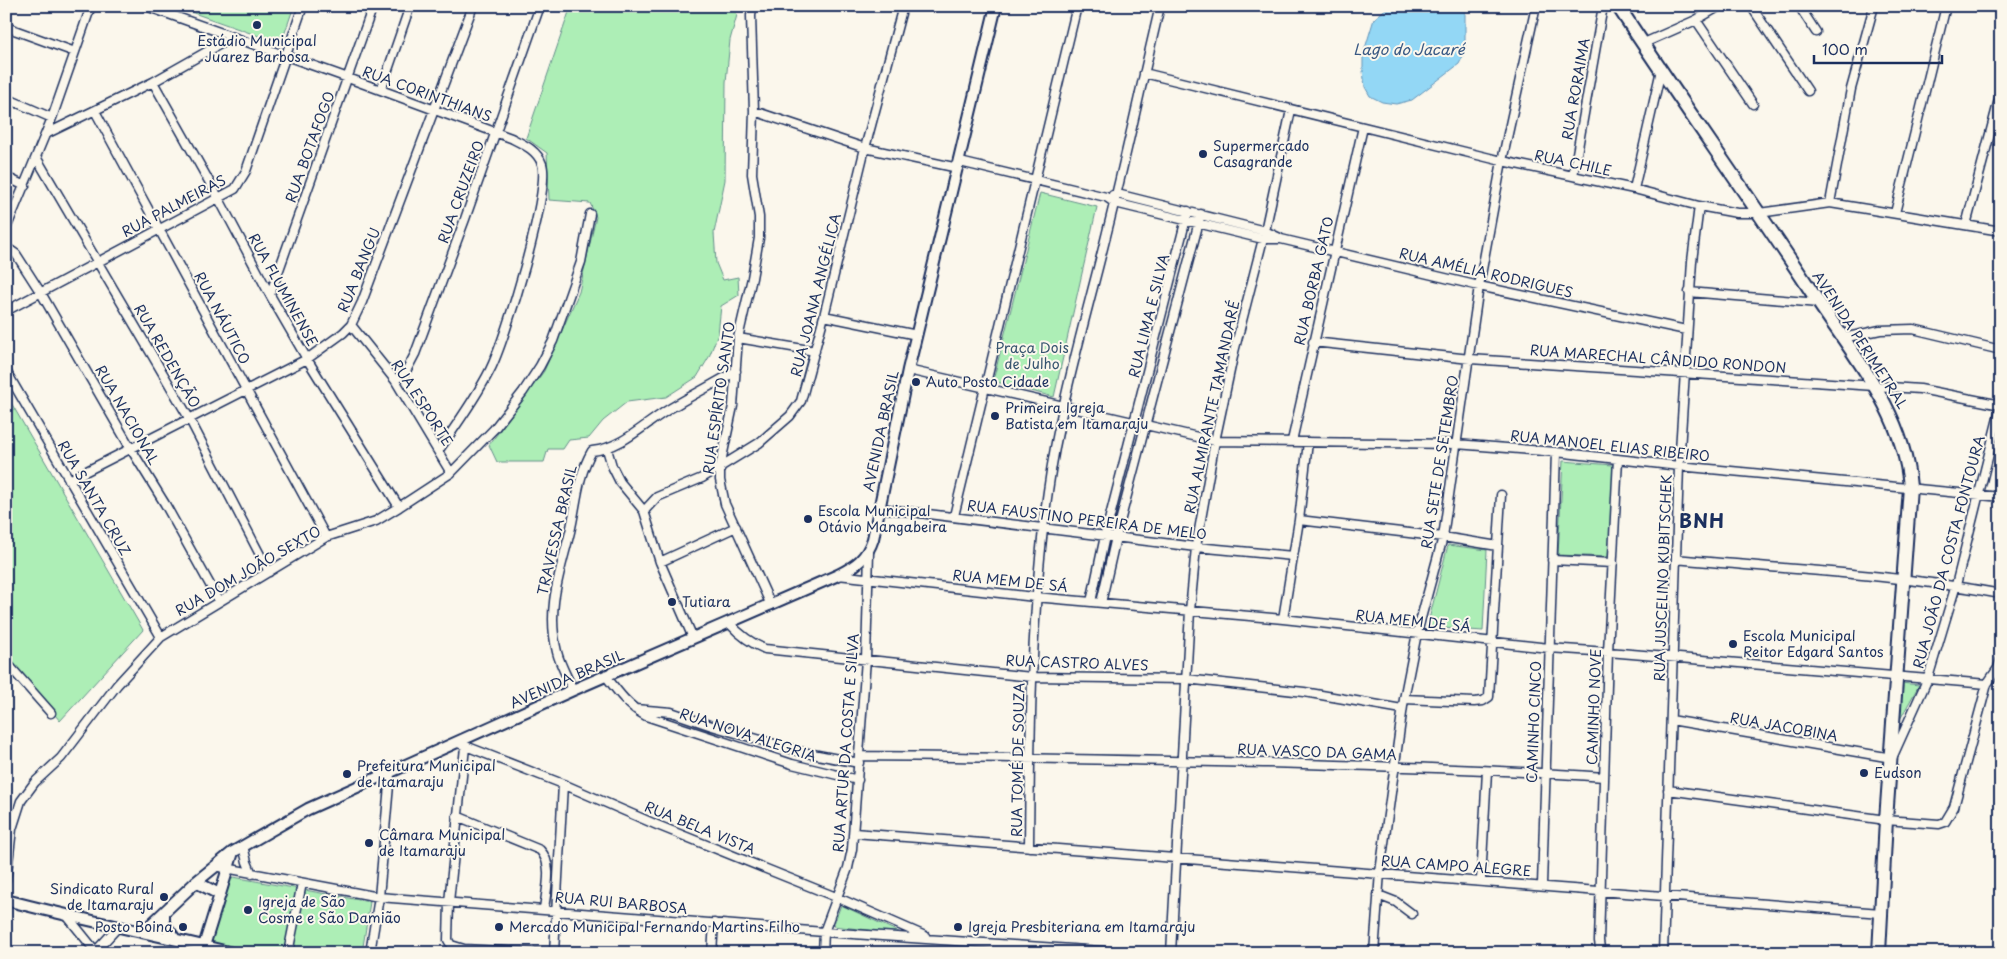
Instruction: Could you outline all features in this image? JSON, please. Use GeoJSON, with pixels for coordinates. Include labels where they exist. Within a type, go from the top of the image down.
{"type":"FeatureCollection","features":[{"type":"Feature","properties":{"kind":"main road","name":"AVENIDA PERIMETRAL"},"geometry":{"type":"LineString","coordinates":[[1618,6],[1874,385],[1902,440],[1908,466],[1910,487],[1878,953]]}},
{"type":"Feature","properties":{"kind":"street"},"geometry":{"type":"LineString","coordinates":[[6,229],[46,134],[91,6]]}},
{"type":"Feature","properties":{"kind":"street","name":"RUA CORINTHIANS"},"geometry":{"type":"LineString","coordinates":[[146,6],[495,132],[528,147],[537,154],[544,174],[532,242],[499,348],[491,368],[480,387],[439,450]]}},
{"type":"Feature","properties":{"kind":"street","name":"RUA PALMEIRAS"},"geometry":{"type":"LineString","coordinates":[[6,311],[235,189],[246,171],[303,6]]}},
{"type":"Feature","properties":{"kind":"street","name":"RUA BOTAFOGO"},"geometry":{"type":"LineString","coordinates":[[270,295],[373,6]]}},
{"type":"Feature","properties":{"kind":"street"},"geometry":{"type":"LineString","coordinates":[[381,90],[410,6]]}},
{"type":"Feature","properties":{"kind":"street","name":"RUA BANGU"},"geometry":{"type":"LineString","coordinates":[[69,480],[307,359],[350,325],[362,302],[433,110],[474,6]]}},
{"type":"Feature","properties":{"kind":"street","name":"RUA CRUZEIRO"},"geometry":{"type":"LineString","coordinates":[[395,380],[405,373],[415,354],[540,6]]}},
{"type":"Feature","properties":{"kind":"street","name":"RUA ESPÍRITO SANTO"},"geometry":{"type":"LineString","coordinates":[[752,6],[754,111],[752,174],[759,217],[759,238],[738,338],[729,429],[720,467],[721,490],[725,504],[771,605]]}},
{"type":"Feature","properties":{"kind":"street","name":"RUA JOANA ANGÉLICA"},"geometry":{"type":"LineString","coordinates":[[644,511],[657,497],[702,478],[760,443],[790,416],[801,401],[903,6]]}},
{"type":"Feature","properties":{"kind":"street","name":"AVENIDA BRASIL"},"geometry":{"type":"LineString","coordinates":[[143,932],[196,882],[233,852],[308,810],[462,745],[573,690],[771,605],[838,575],[860,562],[869,552],[908,370],[996,6]]}},
{"type":"Feature","properties":{"kind":"street"},"geometry":{"type":"LineString","coordinates":[[954,516],[1037,180],[1077,6]]}},
{"type":"Feature","properties":{"kind":"street"},"geometry":{"type":"LineString","coordinates":[[908,370],[1063,405],[1115,203],[1160,6]]}},
{"type":"Feature","properties":{"kind":"street","name":"RUA SETE DE SETEMBRO"},"geometry":{"type":"LineString","coordinates":[[1374,953],[1380,872],[1402,709],[1417,633],[1443,537],[1480,286],[1502,161],[1536,6]]}},
{"type":"Feature","properties":{"kind":"street","name":"RUA RORAIMA"},"geometry":{"type":"LineString","coordinates":[[1573,176],[1603,6]]}},
{"type":"Feature","properties":{"kind":"street"},"geometry":{"type":"LineString","coordinates":[[1644,43],[1696,20],[1720,6]]}},
{"type":"Feature","properties":{"kind":"street"},"geometry":{"type":"LineString","coordinates":[[1751,6],[1808,91]]}},
{"type":"Feature","properties":{"kind":"street"},"geometry":{"type":"LineString","coordinates":[[1800,6],[1816,32]]}},
{"type":"Feature","properties":{"kind":"street"},"geometry":{"type":"LineString","coordinates":[[1830,203],[1851,89],[1874,6]]}},
{"type":"Feature","properties":{"kind":"street"},"geometry":{"type":"LineString","coordinates":[[1894,213],[1946,6]]}},
{"type":"Feature","properties":{"kind":"street"},"geometry":{"type":"LineString","coordinates":[[1696,20],[1753,104]]}},
{"type":"Feature","properties":{"kind":"street"},"geometry":{"type":"LineString","coordinates":[[6,27],[75,52]]}},
{"type":"Feature","properties":{"kind":"street"},"geometry":{"type":"LineString","coordinates":[[46,134],[153,82],[231,38]]}},
{"type":"Feature","properties":{"kind":"street"},"geometry":{"type":"LineString","coordinates":[[1634,189],[1661,70]]}},
{"type":"Feature","properties":{"kind":"street","name":"RUA CHILE"},"geometry":{"type":"LineString","coordinates":[[1144,73],[1502,161],[1634,189],[1699,206],[1737,213],[1759,213],[1830,203],[2001,231]]}},
{"type":"Feature","properties":{"kind":"street","name":"RUA FLUMINENSE"},"geometry":{"type":"LineString","coordinates":[[153,82],[307,359],[399,507]]}},
{"type":"Feature","properties":{"kind":"street"},"geometry":{"type":"LineString","coordinates":[[1966,225],[2001,92]]}},
{"type":"Feature","properties":{"kind":"street"},"geometry":{"type":"LineString","coordinates":[[6,98],[52,118]]}},
{"type":"Feature","properties":{"kind":"street","name":"RUA ALMIRANTE TAMANDARÉ"},"geometry":{"type":"LineString","coordinates":[[1171,953],[1190,611],[1196,547],[1215,441],[1234,352],[1264,235],[1292,110]]}},
{"type":"Feature","properties":{"kind":"street","name":"RUA NÁUTICO"},"geometry":{"type":"LineString","coordinates":[[95,111],[326,537]]}},
{"type":"Feature","properties":{"kind":"street"},"geometry":{"type":"LineString","coordinates":[[754,111],[865,148],[1037,180],[1106,197]]}},
{"type":"Feature","properties":{"kind":"street","name":"RUA BORBA GATO"},"geometry":{"type":"LineString","coordinates":[[1292,441],[1363,127]]}},
{"type":"Feature","properties":{"kind":"street","name":"RUA REDENÇÃO"},"geometry":{"type":"LineString","coordinates":[[36,157],[189,418],[269,572]]}},
{"type":"Feature","properties":{"kind":"street"},"geometry":{"type":"LineString","coordinates":[[6,177],[24,186]]}},
{"type":"Feature","properties":{"kind":"street","name":"RUA AMÉLIA RODRIGUES"},"geometry":{"type":"LineString","coordinates":[[1106,197],[1117,194],[1187,215],[1199,223],[1334,250],[1480,286],[1686,330]]}},
{"type":"Feature","properties":{"kind":"street","name":"RUA AMÉLIA RODRIGUES"},"geometry":{"type":"LineString","coordinates":[[1106,197],[1115,203],[1187,215],[1201,214],[1264,235]]}},
{"type":"Feature","properties":{"kind":"street","name":"RUA JUSCELINO KUBITSCHEK"},"geometry":{"type":"LineString","coordinates":[[1663,953],[1679,466],[1686,330],[1699,206]]}},
{"type":"Feature","properties":{"kind":"street","name":"RUA DOM JOÃO SEXTO"},"geometry":{"type":"LineString","coordinates":[[6,880],[12,829],[21,801],[35,782],[61,758],[117,685],[161,637],[326,537],[376,521],[399,507],[451,473],[494,429],[523,392],[553,341],[581,262],[590,214]]}},
{"type":"Feature","properties":{"kind":"street","name":"RUA LIMA E SILVA"},"geometry":{"type":"LineString","coordinates":[[1101,603],[1116,537],[1201,214]]}},
{"type":"Feature","properties":{"kind":"street","name":"RUA LIMA E SILVA"},"geometry":{"type":"LineString","coordinates":[[1091,602],[1105,536],[1187,215]]}},
{"type":"Feature","properties":{"kind":"street","name":"RUA NACIONAL"},"geometry":{"type":"LineString","coordinates":[[6,247],[16,254],[41,293],[165,504],[219,601]]}},
{"type":"Feature","properties":{"kind":"street"},"geometry":{"type":"LineString","coordinates":[[1689,292],[1818,303]]}},
{"type":"Feature","properties":{"kind":"street"},"geometry":{"type":"LineString","coordinates":[[824,316],[917,335]]}},
{"type":"Feature","properties":{"kind":"street","name":"RUA ESPORTE"},"geometry":{"type":"LineString","coordinates":[[350,325],[395,380],[439,450],[451,473]]}},
{"type":"Feature","properties":{"kind":"street"},"geometry":{"type":"LineString","coordinates":[[1843,338],[1880,330],[1913,329],[2001,350]]}},
{"type":"Feature","properties":{"kind":"street"},"geometry":{"type":"LineString","coordinates":[[738,338],[815,351]]}},
{"type":"Feature","properties":{"kind":"street","name":"RUA MARECHAL CÂNDIDO RONDON"},"geometry":{"type":"LineString","coordinates":[[1313,342],[1470,359],[1920,389],[2001,406]]}},
{"type":"Feature","properties":{"kind":"street","name":"RUA SANTA CRUZ"},"geometry":{"type":"LineString","coordinates":[[6,371],[161,637]]}},
{"type":"Feature","properties":{"kind":"street","name":"TRAVESSA BRASIL"},"geometry":{"type":"LineString","coordinates":[[573,690],[557,653],[554,634],[556,580],[571,530],[576,494],[586,461],[592,451],[607,449],[625,439],[676,405],[736,371]]}},
{"type":"Feature","properties":{"kind":"street","name":"RUA MANOEL ELIAS RIBEIRO"},"geometry":{"type":"LineString","coordinates":[[1063,405],[1215,441],[1456,444],[1556,452],[1679,466],[2001,497]]}},
{"type":"Feature","properties":{"kind":"street","name":"RUA TOMÉ DE SOUZA"},"geometry":{"type":"LineString","coordinates":[[1029,846],[1035,597],[1043,528],[1063,405]]}},
{"type":"Feature","properties":{"kind":"street","name":"RUA JOÃO DA COSTA FONTOURA"},"geometry":{"type":"LineString","coordinates":[[1892,758],[1928,678],[1956,585],[2001,406]]}},
{"type":"Feature","properties":{"kind":"street"},"geometry":{"type":"LineString","coordinates":[[1283,619],[1299,520],[1308,442]]}},
{"type":"Feature","properties":{"kind":"street"},"geometry":{"type":"LineString","coordinates":[[607,449],[612,466],[620,482],[644,511],[660,562],[693,638]]}},
{"type":"Feature","properties":{"kind":"street","name":"CAMINHO CINCO"},"geometry":{"type":"LineString","coordinates":[[1542,885],[1556,452]]}},
{"type":"Feature","properties":{"kind":"street","name":"CAMINHO NOVE"},"geometry":{"type":"LineString","coordinates":[[1606,953],[1602,952],[1600,948],[1601,890],[1608,652],[1618,459]]}},
{"type":"Feature","properties":{"kind":"street"},"geometry":{"type":"LineString","coordinates":[[1404,699],[1474,702],[1489,698],[1501,494]]}},
{"type":"Feature","properties":{"kind":"street","name":"RUA FAUSTINO PEREIRA DE MELO"},"geometry":{"type":"LineString","coordinates":[[879,508],[1196,547],[1293,556]]}},
{"type":"Feature","properties":{"kind":"street"},"geometry":{"type":"LineString","coordinates":[[1299,520],[1443,537],[1498,546]]}},
{"type":"Feature","properties":{"kind":"street"},"geometry":{"type":"LineString","coordinates":[[660,562],[736,527]]}},
{"type":"Feature","properties":{"kind":"street","name":"RUA ARTUR DA COSTA E SILVA"},"geometry":{"type":"LineString","coordinates":[[823,953],[824,932],[848,868],[854,832],[866,659],[869,552]]}},
{"type":"Feature","properties":{"kind":"street"},"geometry":{"type":"LineString","coordinates":[[1676,559],[1956,585],[2001,594]]}},
{"type":"Feature","properties":{"kind":"street"},"geometry":{"type":"LineString","coordinates":[[1552,560],[1613,563]]}},
{"type":"Feature","properties":{"kind":"street","name":"RUA MEM DE SÁ"},"geometry":{"type":"LineString","coordinates":[[838,575],[1035,597],[1283,619],[1549,648],[1896,675],[1987,684]]}},
{"type":"Feature","properties":{"kind":"street","name":"RUA CASTRO ALVES"},"geometry":{"type":"LineString","coordinates":[[729,623],[742,637],[753,645],[765,649],[1032,677],[1186,679],[1304,692],[1402,709]]}},
{"type":"Feature","properties":{"kind":"street"},"geometry":{"type":"LineString","coordinates":[[1668,790],[1886,820],[1939,824],[1945,822],[1954,807],[1987,684],[1999,668],[2001,659]]}},
{"type":"Feature","properties":{"kind":"street"},"geometry":{"type":"LineString","coordinates":[[6,662],[51,713]]}},
{"type":"Feature","properties":{"kind":"street","name":"RUA NOVA ALEGRIA"},"geometry":{"type":"LineString","coordinates":[[606,676],[633,709],[646,716],[792,764],[858,780]]}},
{"type":"Feature","properties":{"kind":"street","name":"RUA NOVA ALEGRIA"},"geometry":{"type":"LineString","coordinates":[[633,709],[671,712],[802,752],[859,760],[1030,757]]}},
{"type":"Feature","properties":{"kind":"street","name":"RUA JACOBINA"},"geometry":{"type":"LineString","coordinates":[[1671,720],[1892,758]]}},
{"type":"Feature","properties":{"kind":"street"},"geometry":{"type":"LineString","coordinates":[[462,745],[449,902],[448,935],[451,945],[464,949],[542,953]]}},
{"type":"Feature","properties":{"kind":"street","name":"RUA BELA VISTA"},"geometry":{"type":"LineString","coordinates":[[462,745],[563,784],[656,825],[836,897],[931,939]]}},
{"type":"Feature","properties":{"kind":"street","name":"RUA VASCO DA GAMA"},"geometry":{"type":"LineString","coordinates":[[1030,757],[1487,770],[1604,777]]}},
{"type":"Feature","properties":{"kind":"street"},"geometry":{"type":"LineString","coordinates":[[1481,880],[1487,770]]}},
{"type":"Feature","properties":{"kind":"street"},"geometry":{"type":"LineString","coordinates":[[370,953],[379,897],[390,774]]}},
{"type":"Feature","properties":{"kind":"street"},"geometry":{"type":"LineString","coordinates":[[554,953],[563,784]]}},
{"type":"Feature","properties":{"kind":"street"},"geometry":{"type":"LineString","coordinates":[[457,816],[540,850],[545,854],[548,868],[544,909]]}},
{"type":"Feature","properties":{"kind":"street","name":"RUA CAMPO ALEGRE"},"geometry":{"type":"LineString","coordinates":[[854,832],[1881,913]]}},
{"type":"Feature","properties":{"kind":"street"},"geometry":{"type":"LineString","coordinates":[[243,846],[252,874]]}},
{"type":"Feature","properties":{"kind":"street"},"geometry":{"type":"LineString","coordinates":[[204,946],[233,852]]}},
{"type":"Feature","properties":{"kind":"street","name":"RUA RUI BARBOSA"},"geometry":{"type":"LineString","coordinates":[[215,866],[379,897],[824,932],[1130,953]]}},
{"type":"Feature","properties":{"kind":"street"},"geometry":{"type":"LineString","coordinates":[[196,882],[219,894]]}},
{"type":"Feature","properties":{"kind":"street"},"geometry":{"type":"LineString","coordinates":[[288,953],[302,883]]}},
{"type":"Feature","properties":{"kind":"street"},"geometry":{"type":"LineString","coordinates":[[1378,895],[1396,902],[1412,914]]}},
{"type":"Feature","properties":{"kind":"street"},"geometry":{"type":"LineString","coordinates":[[6,900],[232,953]]}},
{"type":"Feature","properties":{"kind":"street"},"geometry":{"type":"LineString","coordinates":[[164,914],[164,923],[174,939]]}},
{"type":"Feature","properties":{"kind":"street"},"geometry":{"type":"LineString","coordinates":[[68,916],[96,952],[118,927]]}},
{"type":"Feature","properties":{"kind":"street"},"geometry":{"type":"LineString","coordinates":[[712,953],[714,923]]}},
{"type":"Feature","properties":{"kind":"green space","name":"Estádio Municipal Juarez Barbosa"},"geometry":{"type":"Polygon","coordinates":[[[174,6],[294,6],[281,44],[174,6]]]}},
{"type":"Feature","properties":{"kind":"green space"},"geometry":{"type":"Polygon","coordinates":[[[571,6],[734,6],[737,15],[730,40],[726,82],[725,180],[714,233],[716,263],[723,280],[738,277],[739,295],[721,306],[718,334],[709,357],[697,377],[666,397],[627,402],[603,421],[589,438],[569,440],[563,449],[548,449],[544,462],[497,462],[489,445],[544,371],[579,292],[596,217],[590,203],[549,200],[547,153],[526,138],[571,6]]]}},
{"type":"Feature","properties":{"kind":"green space","name":"Praça Dois de Julho"},"geometry":{"type":"Polygon","coordinates":[[[1040,193],[1097,207],[1054,397],[993,381],[1040,193]]]}},
{"type":"Feature","properties":{"kind":"green space"},"geometry":{"type":"Polygon","coordinates":[[[6,394],[143,630],[60,721],[6,656],[6,394]]]}},
{"type":"Feature","properties":{"kind":"green space"},"geometry":{"type":"Polygon","coordinates":[[[1563,461],[1613,465],[1611,557],[1558,555],[1563,461]]]}},
{"type":"Feature","properties":{"kind":"green space"},"geometry":{"type":"Polygon","coordinates":[[[1448,545],[1487,550],[1483,631],[1427,627],[1448,545]]]}},
{"type":"Feature","properties":{"kind":"green space"},"geometry":{"type":"Polygon","coordinates":[[[1901,683],[1919,685],[1898,723],[1901,683]]]}},
{"type":"Feature","properties":{"kind":"green space"},"geometry":{"type":"Polygon","coordinates":[[[228,876],[370,902],[362,953],[255,953],[209,942],[228,876]]]}},
{"type":"Feature","properties":{"kind":"green space"},"geometry":{"type":"Polygon","coordinates":[[[841,905],[903,934],[833,926],[841,905]]]}},
{"type":"Feature","properties":{"kind":"water","name":"Lago do Jacaré"},"geometry":{"type":"Polygon","coordinates":[[[1389,6],[1465,6],[1465,47],[1459,64],[1412,100],[1396,104],[1382,102],[1370,96],[1365,87],[1363,71],[1363,55],[1374,19],[1389,6]]]}},
{"type":"Feature","properties":{"kind":"place","name":"Estádio Municipal Juarez Barbosa"},"geometry":{"type":"Point","coordinates":[257,25]}},
{"type":"Feature","properties":{"kind":"place","name":"Supermercado Casagrande"},"geometry":{"type":"Point","coordinates":[1203,154]}},
{"type":"Feature","properties":{"kind":"place","name":"Auto Posto Cidade"},"geometry":{"type":"Point","coordinates":[916,382]}},
{"type":"Feature","properties":{"kind":"place","name":"Primeira Igreja Batista em Itamaraju"},"geometry":{"type":"Point","coordinates":[995,416]}},
{"type":"Feature","properties":{"kind":"place","name":"Escola Municipal Otávio Mangabeira"},"geometry":{"type":"Point","coordinates":[808,519]}},
{"type":"Feature","properties":{"kind":"place","name":"Tutiara"},"geometry":{"type":"Point","coordinates":[672,602]}},
{"type":"Feature","properties":{"kind":"place","name":"Escola Municipal Reitor Edgard Santos"},"geometry":{"type":"Point","coordinates":[1733,644]}},
{"type":"Feature","properties":{"kind":"place","name":"Eudson"},"geometry":{"type":"Point","coordinates":[1864,773]}},
{"type":"Feature","properties":{"kind":"place","name":"Prefeitura Municipal de Itamaraju"},"geometry":{"type":"Point","coordinates":[347,774]}},
{"type":"Feature","properties":{"kind":"place","name":"Câmara Municipal de Itamaraju"},"geometry":{"type":"Point","coordinates":[369,843]}},
{"type":"Feature","properties":{"kind":"place","name":"Sindicato Rural de Itamaraju"},"geometry":{"type":"Point","coordinates":[164,897]}},
{"type":"Feature","properties":{"kind":"place","name":"Igreja de São Cosme e São Damião"},"geometry":{"type":"Point","coordinates":[248,910]}},
{"type":"Feature","properties":{"kind":"place","name":"Posto Boina"},"geometry":{"type":"Point","coordinates":[183,927]}},
{"type":"Feature","properties":{"kind":"place","name":"Mercado Municipal Fernando Martins Filho"},"geometry":{"type":"Point","coordinates":[499,927]}},
{"type":"Feature","properties":{"kind":"place","name":"Igreja Presbiteriana em Itamaraju"},"geometry":{"type":"Point","coordinates":[958,927]}},
{"type":"Feature","properties":{"kind":"district","name":"BNH"},"geometry":{"type":"Point","coordinates":[1702,521]}}]}
